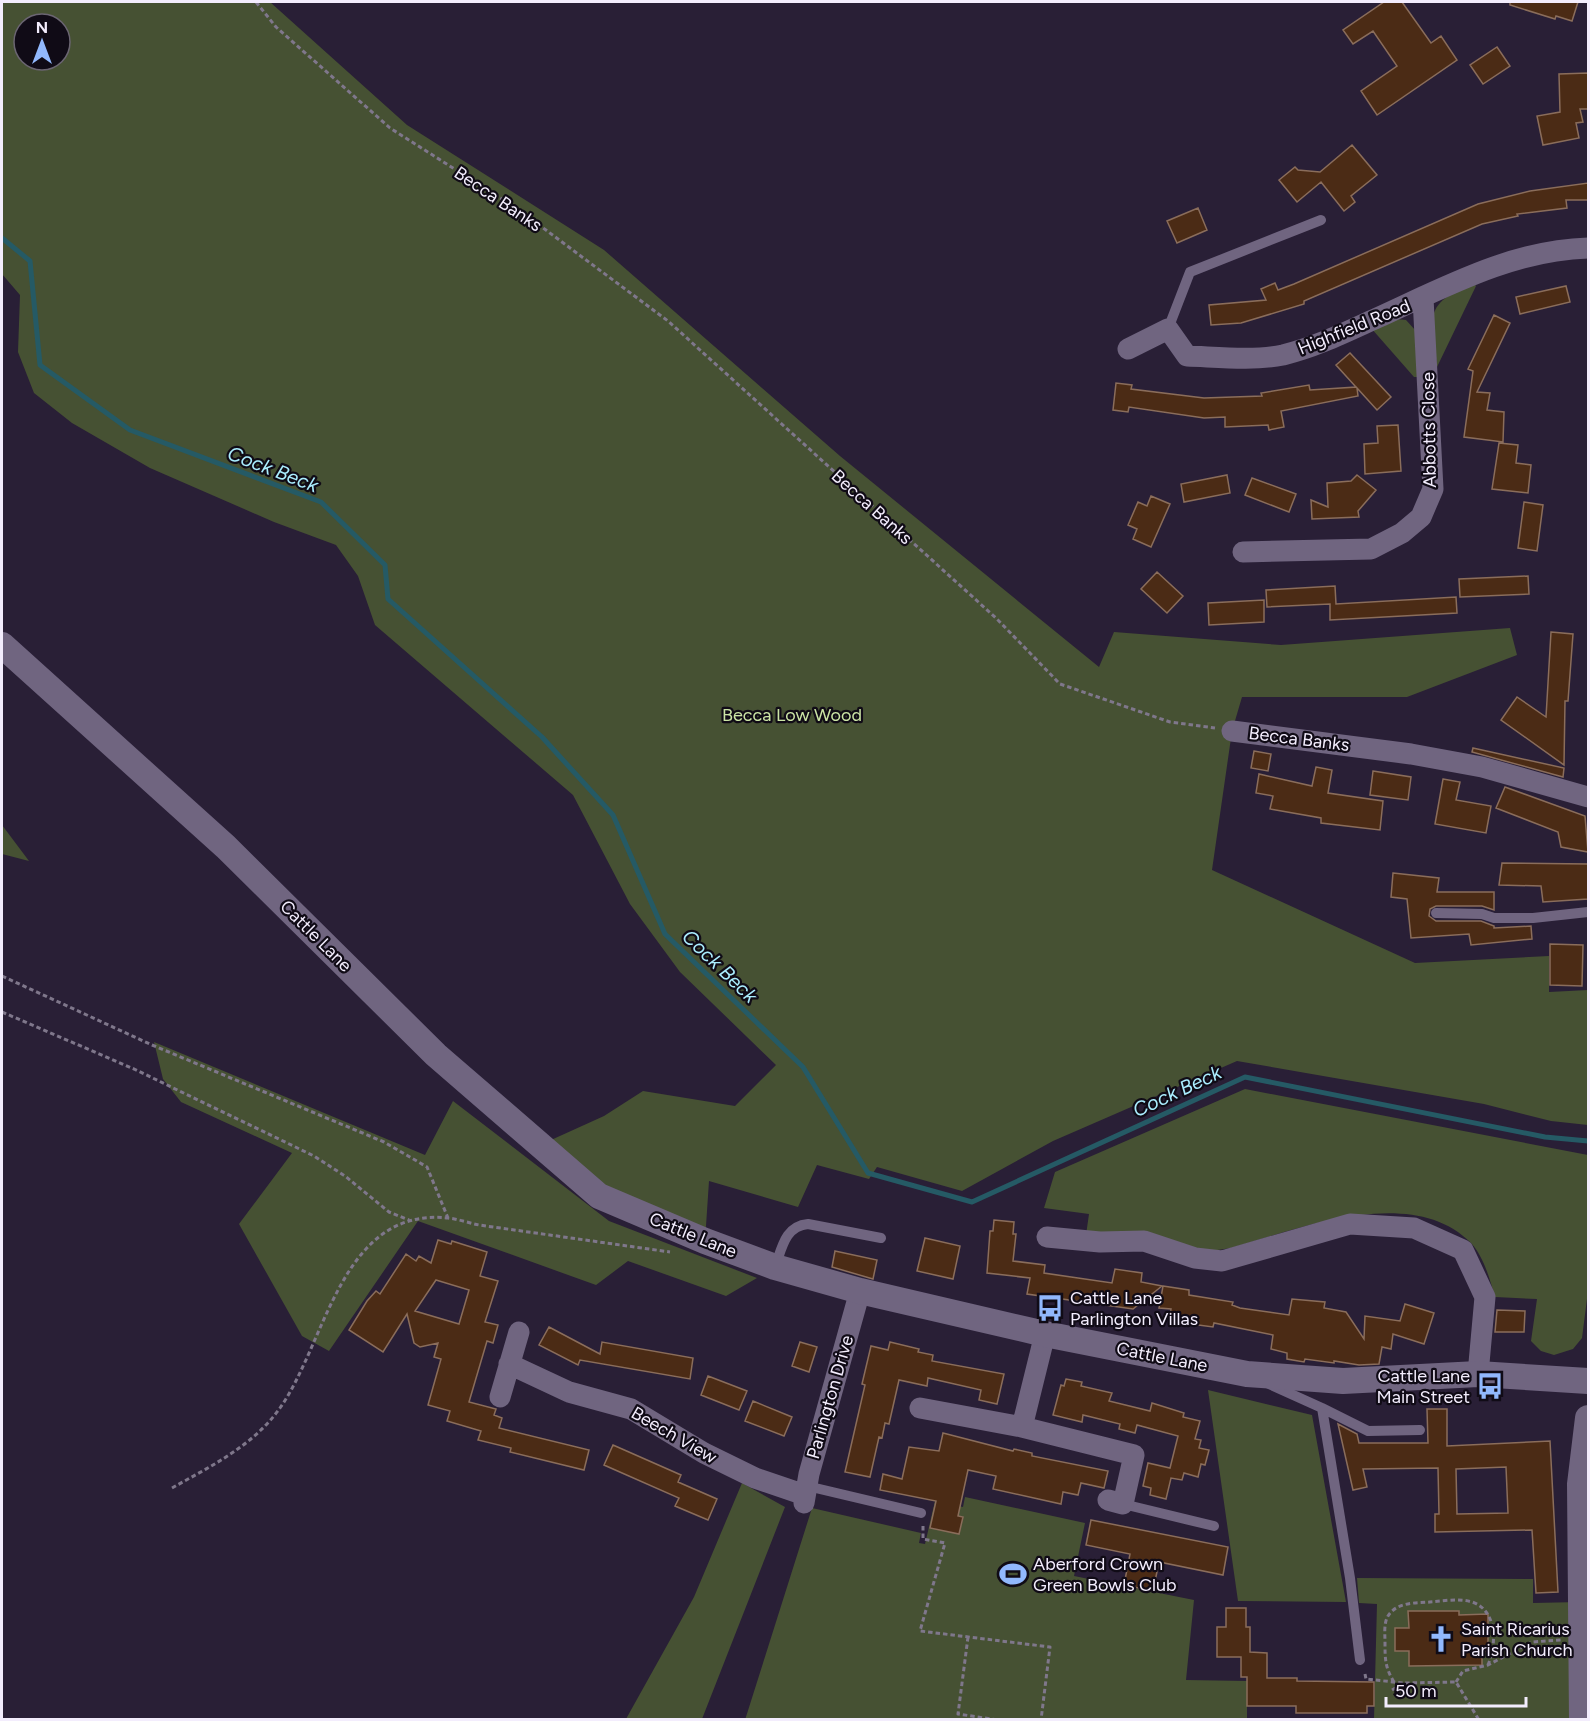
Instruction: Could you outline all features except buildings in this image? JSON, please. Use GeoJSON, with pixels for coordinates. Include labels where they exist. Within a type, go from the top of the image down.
{"type":"FeatureCollection","features":[{"type":"Feature","properties":{"kind":"street","name":"Highfield Road"},"geometry":{"type":"LineString","coordinates":[[1168,329],[1187,356],[1281,355],[1327,341],[1474,274],[1522,257],[1561,249],[1588,248]]}},
{"type":"Feature","properties":{"kind":"street","name":"Abbotts Close"},"geometry":{"type":"LineString","coordinates":[[1243,552],[1371,549],[1402,533],[1421,517],[1433,489],[1423,298]]}},
{"type":"Feature","properties":{"kind":"street"},"geometry":{"type":"LineString","coordinates":[[1128,349],[1168,329]]}},
{"type":"Feature","properties":{"kind":"street","name":"Cattle Lane"},"geometry":{"type":"LineString","coordinates":[[2,645],[226,847],[436,1055],[598,1196],[705,1241],[775,1267],[860,1291],[1045,1334],[1247,1374],[1342,1381],[1478,1374],[1588,1381]]}},
{"type":"Feature","properties":{"kind":"street","name":"Becca Banks"},"geometry":{"type":"LineString","coordinates":[[1232,731],[1400,753],[1482,767],[1588,797]]}},
{"type":"Feature","properties":{"kind":"street"},"geometry":{"type":"LineString","coordinates":[[1047,1237],[1100,1242],[1143,1241],[1195,1258],[1222,1261],[1350,1224],[1414,1228],[1463,1250],[1485,1297],[1478,1374]]}},
{"type":"Feature","properties":{"kind":"street","name":"Parlington Drive"},"geometry":{"type":"LineString","coordinates":[[805,1494],[860,1291]]}},
{"type":"Feature","properties":{"kind":"street"},"geometry":{"type":"LineString","coordinates":[[500,1397],[519,1332]]}},
{"type":"Feature","properties":{"kind":"street"},"geometry":{"type":"LineString","coordinates":[[1022,1426],[1045,1334]]}},
{"type":"Feature","properties":{"kind":"street","name":"Beech View"},"geometry":{"type":"LineString","coordinates":[[509,1364],[568,1392],[631,1409],[704,1453],[754,1478],[805,1494]]}},
{"type":"Feature","properties":{"kind":"street"},"geometry":{"type":"LineString","coordinates":[[920,1408],[1022,1426],[1134,1455],[1116,1502]]}},
{"type":"Feature","properties":{"kind":"street"},"geometry":{"type":"LineString","coordinates":[[1582,1719],[1580,1484],[1588,1418]]}},
{"type":"Feature","properties":{"kind":"lane"},"geometry":{"type":"LineString","coordinates":[[1168,329],[1190,272],[1320,220]]}},
{"type":"Feature","properties":{"kind":"lane"},"geometry":{"type":"LineString","coordinates":[[1436,913],[1482,914],[1494,918],[1533,918],[1588,912]]}},
{"type":"Feature","properties":{"kind":"lane"},"geometry":{"type":"LineString","coordinates":[[775,1267],[789,1232],[798,1225],[808,1224],[881,1238]]}},
{"type":"Feature","properties":{"kind":"lane"},"geometry":{"type":"LineString","coordinates":[[1247,1374],[1368,1431],[1420,1430]]}},
{"type":"Feature","properties":{"kind":"lane"},"geometry":{"type":"LineString","coordinates":[[1322,1408],[1350,1578],[1360,1660]]}},
{"type":"Feature","properties":{"kind":"lane"},"geometry":{"type":"LineString","coordinates":[[805,1494],[921,1513]]}},
{"type":"Feature","properties":{"kind":"lane"},"geometry":{"type":"LineString","coordinates":[[1116,1502],[1214,1526]]}},
{"type":"Feature","properties":{"kind":"path","name":"Becca Banks"},"geometry":{"type":"LineString","coordinates":[[256,2],[276,27],[390,128],[519,210],[668,321],[996,618],[1060,684],[1170,722],[1232,731]]}},
{"type":"Feature","properties":{"kind":"path"},"geometry":{"type":"LineString","coordinates":[[2,976],[152,1045],[384,1142],[427,1167],[448,1218]]}},
{"type":"Feature","properties":{"kind":"path"},"geometry":{"type":"LineString","coordinates":[[2,1012],[134,1069],[314,1156],[345,1176],[389,1212],[411,1221]]}},
{"type":"Feature","properties":{"kind":"path"},"geometry":{"type":"LineString","coordinates":[[172,1488],[227,1456],[260,1432],[281,1406],[346,1277],[366,1245],[382,1232],[411,1221],[448,1218],[479,1225],[675,1252]]}},
{"type":"Feature","properties":{"kind":"path"},"geometry":{"type":"LineString","coordinates":[[921,1513],[923,1539],[945,1543],[920,1631],[1050,1647],[1041,1719]]}},
{"type":"Feature","properties":{"kind":"path"},"geometry":{"type":"LineString","coordinates":[[1394,1682],[1384,1662],[1385,1622],[1390,1613],[1402,1605],[1458,1600],[1471,1602],[1484,1608],[1491,1617],[1493,1631],[1488,1665]]}},
{"type":"Feature","properties":{"kind":"path"},"geometry":{"type":"LineString","coordinates":[[968,1637],[958,1714],[998,1719]]}},
{"type":"Feature","properties":{"kind":"path"},"geometry":{"type":"LineString","coordinates":[[1456,1682],[1463,1671],[1488,1665],[1532,1642],[1581,1639]]}},
{"type":"Feature","properties":{"kind":"path"},"geometry":{"type":"LineString","coordinates":[[1360,1660],[1366,1678],[1404,1683],[1456,1682]]}},
{"type":"Feature","properties":{"kind":"path"},"geometry":{"type":"LineString","coordinates":[[1456,1682],[1479,1719]]}},
{"type":"Feature","properties":{"kind":"path"},"geometry":{"type":"LineString","coordinates":[[1392,1690],[1404,1683]]}},
{"type":"Feature","properties":{"kind":"green space","name":"Becca Low Wood"},"geometry":{"type":"Polygon","coordinates":[[[2,2],[270,2],[407,125],[604,250],[840,456],[1099,667],[1114,632],[1281,645],[1510,628],[1517,655],[1407,697],[1242,697],[1232,731],[1212,870],[1415,963],[1549,956],[1549,992],[1588,990],[1588,1125],[1551,1121],[1484,1104],[1237,1061],[1053,1141],[962,1191],[877,1167],[869,1179],[817,1165],[798,1207],[709,1181],[705,1241],[599,1196],[540,1145],[604,1116],[643,1091],[735,1106],[776,1065],[680,972],[630,904],[573,795],[375,625],[358,576],[336,545],[274,522],[150,468],[72,423],[34,393],[18,352],[20,295],[2,274],[2,2]]]}},
{"type":"Feature","properties":{"kind":"green space"},"geometry":{"type":"Polygon","coordinates":[[[1473,282],[1476,286],[1437,367],[1432,324],[1437,306],[1456,291],[1473,282]]]}},
{"type":"Feature","properties":{"kind":"green space"},"geometry":{"type":"Polygon","coordinates":[[[1396,319],[1406,320],[1416,331],[1420,377],[1414,377],[1371,328],[1396,319]]]}},
{"type":"Feature","properties":{"kind":"green space"},"geometry":{"type":"Polygon","coordinates":[[[2,825],[29,861],[2,854],[2,825]]]}},
{"type":"Feature","properties":{"kind":"green space"},"geometry":{"type":"Polygon","coordinates":[[[154,1042],[425,1155],[453,1101],[609,1221],[757,1278],[726,1296],[628,1261],[596,1285],[418,1221],[329,1351],[302,1336],[239,1224],[292,1153],[181,1102],[163,1079],[154,1042]]]}},
{"type":"Feature","properties":{"kind":"green space"},"geometry":{"type":"Polygon","coordinates":[[[1245,1089],[1588,1155],[1588,1291],[1582,1338],[1573,1349],[1554,1355],[1541,1351],[1531,1341],[1537,1299],[1495,1297],[1483,1262],[1471,1243],[1446,1225],[1418,1216],[1387,1213],[1354,1216],[1321,1222],[1231,1248],[1211,1251],[1086,1235],[1089,1214],[1044,1208],[1055,1172],[1245,1089]]]}},
{"type":"Feature","properties":{"kind":"green space"},"geometry":{"type":"Polygon","coordinates":[[[1208,1390],[1312,1415],[1346,1602],[1238,1601],[1208,1390]]]}},
{"type":"Feature","properties":{"kind":"green space"},"geometry":{"type":"Polygon","coordinates":[[[742,1483],[785,1507],[702,1719],[626,1719],[694,1597],[742,1483]]]}},
{"type":"Feature","properties":{"kind":"green space"},"geometry":{"type":"Polygon","coordinates":[[[965,1497],[1085,1523],[1074,1576],[1194,1600],[1186,1680],[1247,1681],[1247,1719],[745,1720],[812,1508],[921,1533],[919,1543],[925,1544],[935,1501],[963,1507],[965,1497]]]}},
{"type":"Feature","properties":{"kind":"green space"},"geometry":{"type":"Polygon","coordinates":[[[1357,1578],[1533,1579],[1533,1603],[1580,1602],[1582,1719],[1374,1719],[1377,1604],[1359,1603],[1357,1578]]]}},
{"type":"Feature","properties":{"kind":"waterway","name":"Cock Beck"},"geometry":{"type":"LineString","coordinates":[[2,238],[30,261],[40,365],[130,430],[321,502],[385,565],[388,599],[542,737],[613,815],[665,934],[803,1067],[868,1173],[972,1202],[1245,1077],[1545,1137],[1588,1141]]}},
{"type":"Feature","properties":{"kind":"place","name":"Cattle Lane Parlington Villas"},"geometry":{"type":"Point","coordinates":[1050,1308]}},
{"type":"Feature","properties":{"kind":"place","name":"Cattle Lane Main Street"},"geometry":{"type":"Point","coordinates":[1490,1386]}},
{"type":"Feature","properties":{"kind":"place","name":"Aberford Crown Green Bowls Club"},"geometry":{"type":"Point","coordinates":[1013,1574]}},
{"type":"Feature","properties":{"kind":"place","name":"Saint Ricarius Parish Church"},"geometry":{"type":"Point","coordinates":[1441,1639]}}]}
